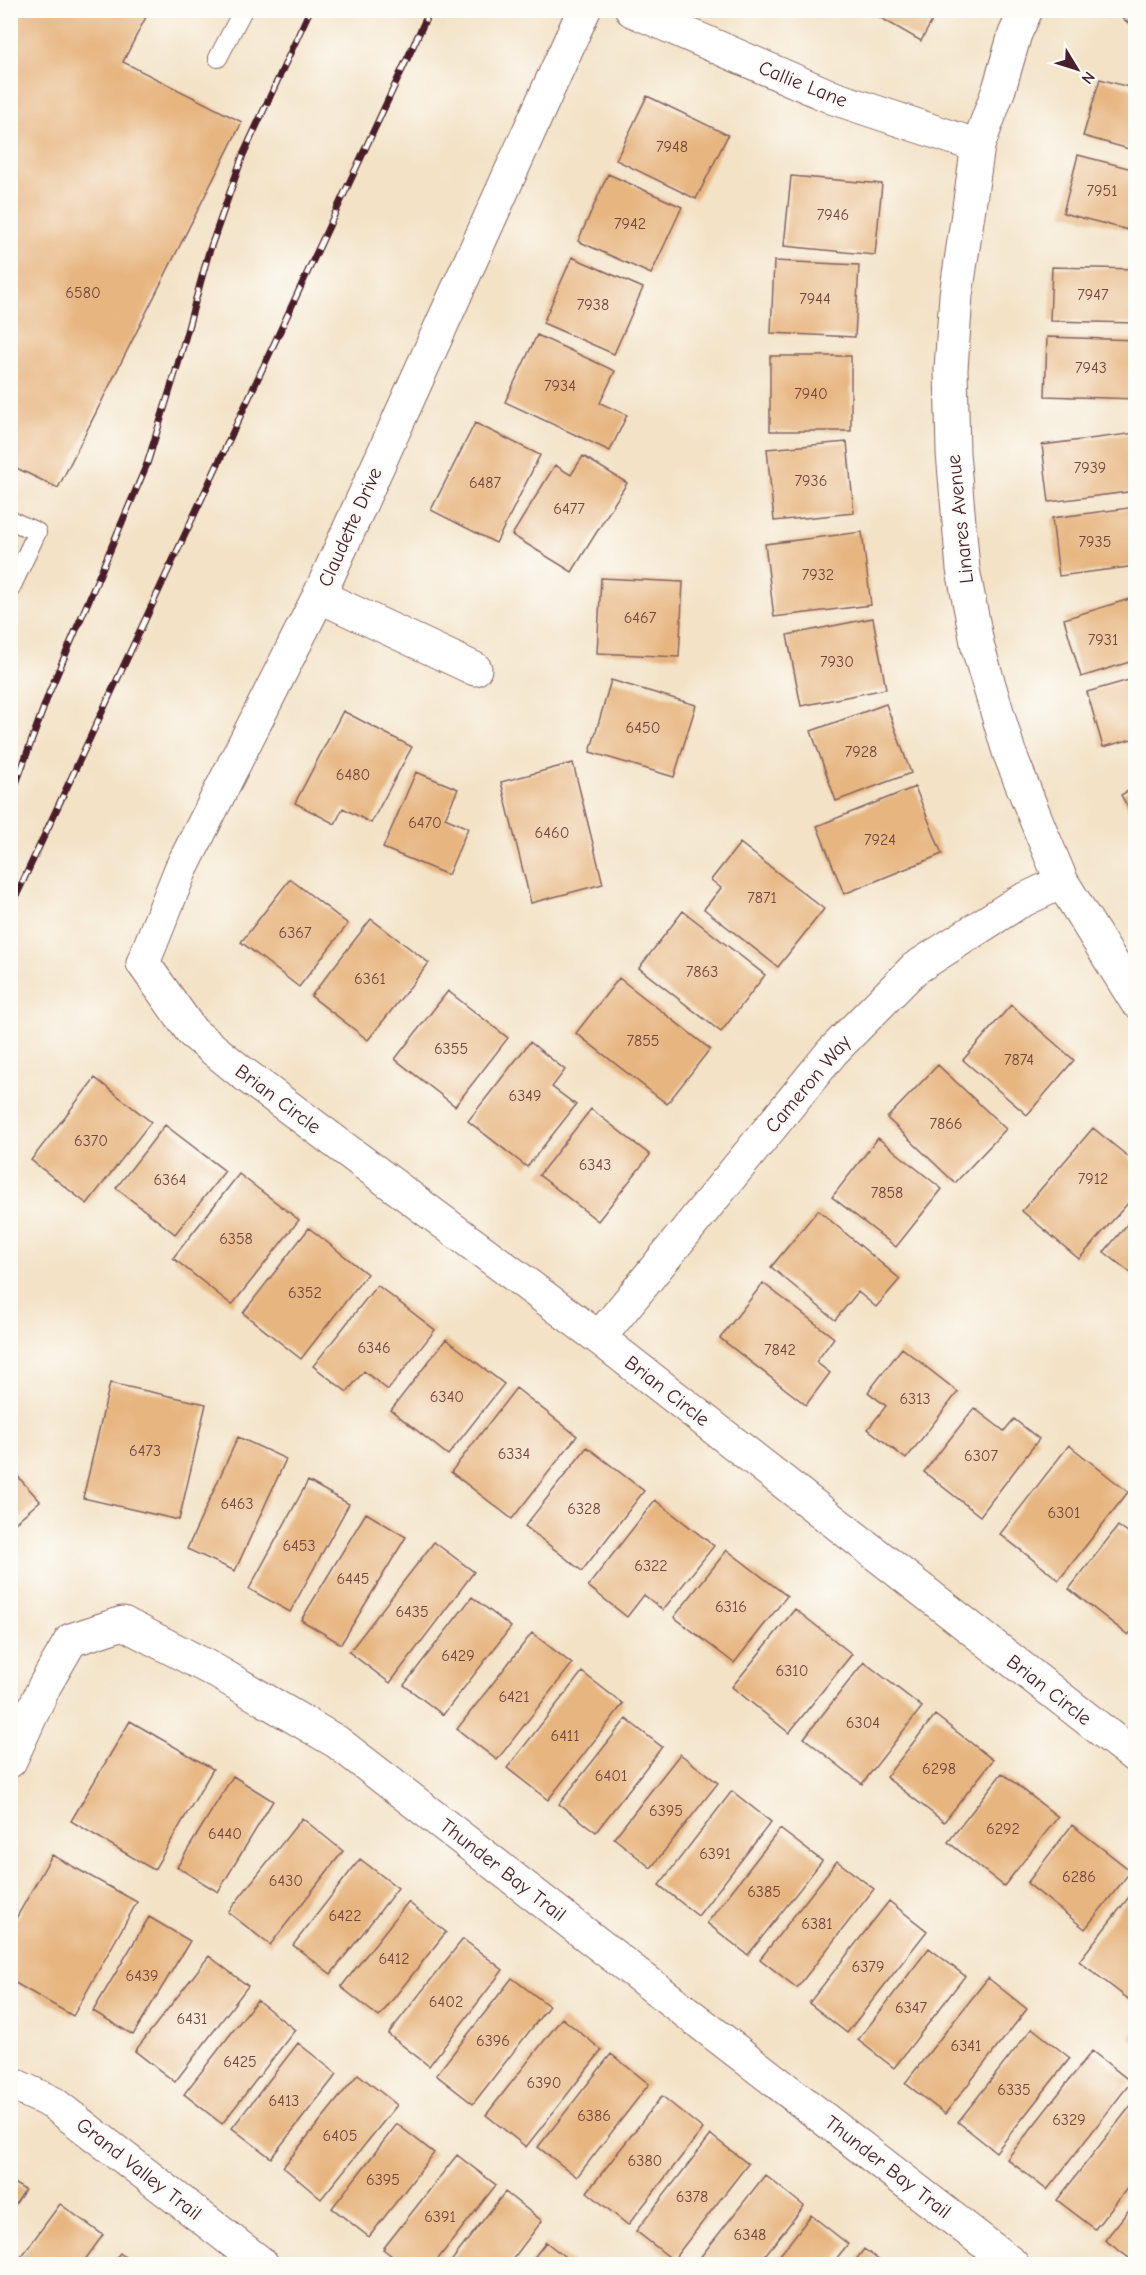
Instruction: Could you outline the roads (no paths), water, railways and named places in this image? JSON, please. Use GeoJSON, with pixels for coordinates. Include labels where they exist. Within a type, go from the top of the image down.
{"type":"FeatureCollection","features":[{"type":"Feature","properties":{"kind":"street","name":"Claudette Drive"},"geometry":{"type":"LineString","coordinates":[[192,1032],[143,963],[181,869],[319,596],[584,10]]}},
{"type":"Feature","properties":{"kind":"street","name":"Callie Lane"},"geometry":{"type":"LineString","coordinates":[[632,10],[834,98],[978,146]]}},
{"type":"Feature","properties":{"kind":"street","name":"Linares Avenue"},"geometry":{"type":"LineString","coordinates":[[1026,10],[1015,34],[978,146],[956,295],[951,369],[952,453],[963,569],[978,648],[1009,753],[1062,882],[1136,1001]]}},
{"type":"Feature","properties":{"kind":"street"},"geometry":{"type":"LineString","coordinates":[[319,596],[475,669]]}},
{"type":"Feature","properties":{"kind":"street","name":"Cameron Way"},"geometry":{"type":"LineString","coordinates":[[599,1338],[832,1052],[914,969],[1017,903],[1062,882]]}},
{"type":"Feature","properties":{"kind":"street","name":"Brian Circle"},"geometry":{"type":"LineString","coordinates":[[192,1032],[240,1071],[599,1338],[1136,1757]]}},
{"type":"Feature","properties":{"kind":"street","name":"Thunder Bay Trail"},"geometry":{"type":"LineString","coordinates":[[10,1761],[45,1685],[71,1640],[123,1623],[217,1672],[337,1742],[1012,2265]]}},
{"type":"Feature","properties":{"kind":"street","name":"Grand Valley Trail"},"geometry":{"type":"LineString","coordinates":[[10,2083],[53,2103],[262,2265]]}},
{"type":"Feature","properties":{"kind":"lane"},"geometry":{"type":"LineString","coordinates":[[219,58],[243,10]]}},
{"type":"Feature","properties":{"kind":"lane"},"geometry":{"type":"LineString","coordinates":[[10,520],[37,532],[10,590]]}},
{"type":"Feature","properties":{"kind":"railway"},"geometry":{"type":"LineString","coordinates":[[10,800],[49,693],[147,464],[208,255],[243,155],[310,10]]}},
{"type":"Feature","properties":{"kind":"railway"},"geometry":{"type":"LineString","coordinates":[[10,909],[430,10]]}}]}
